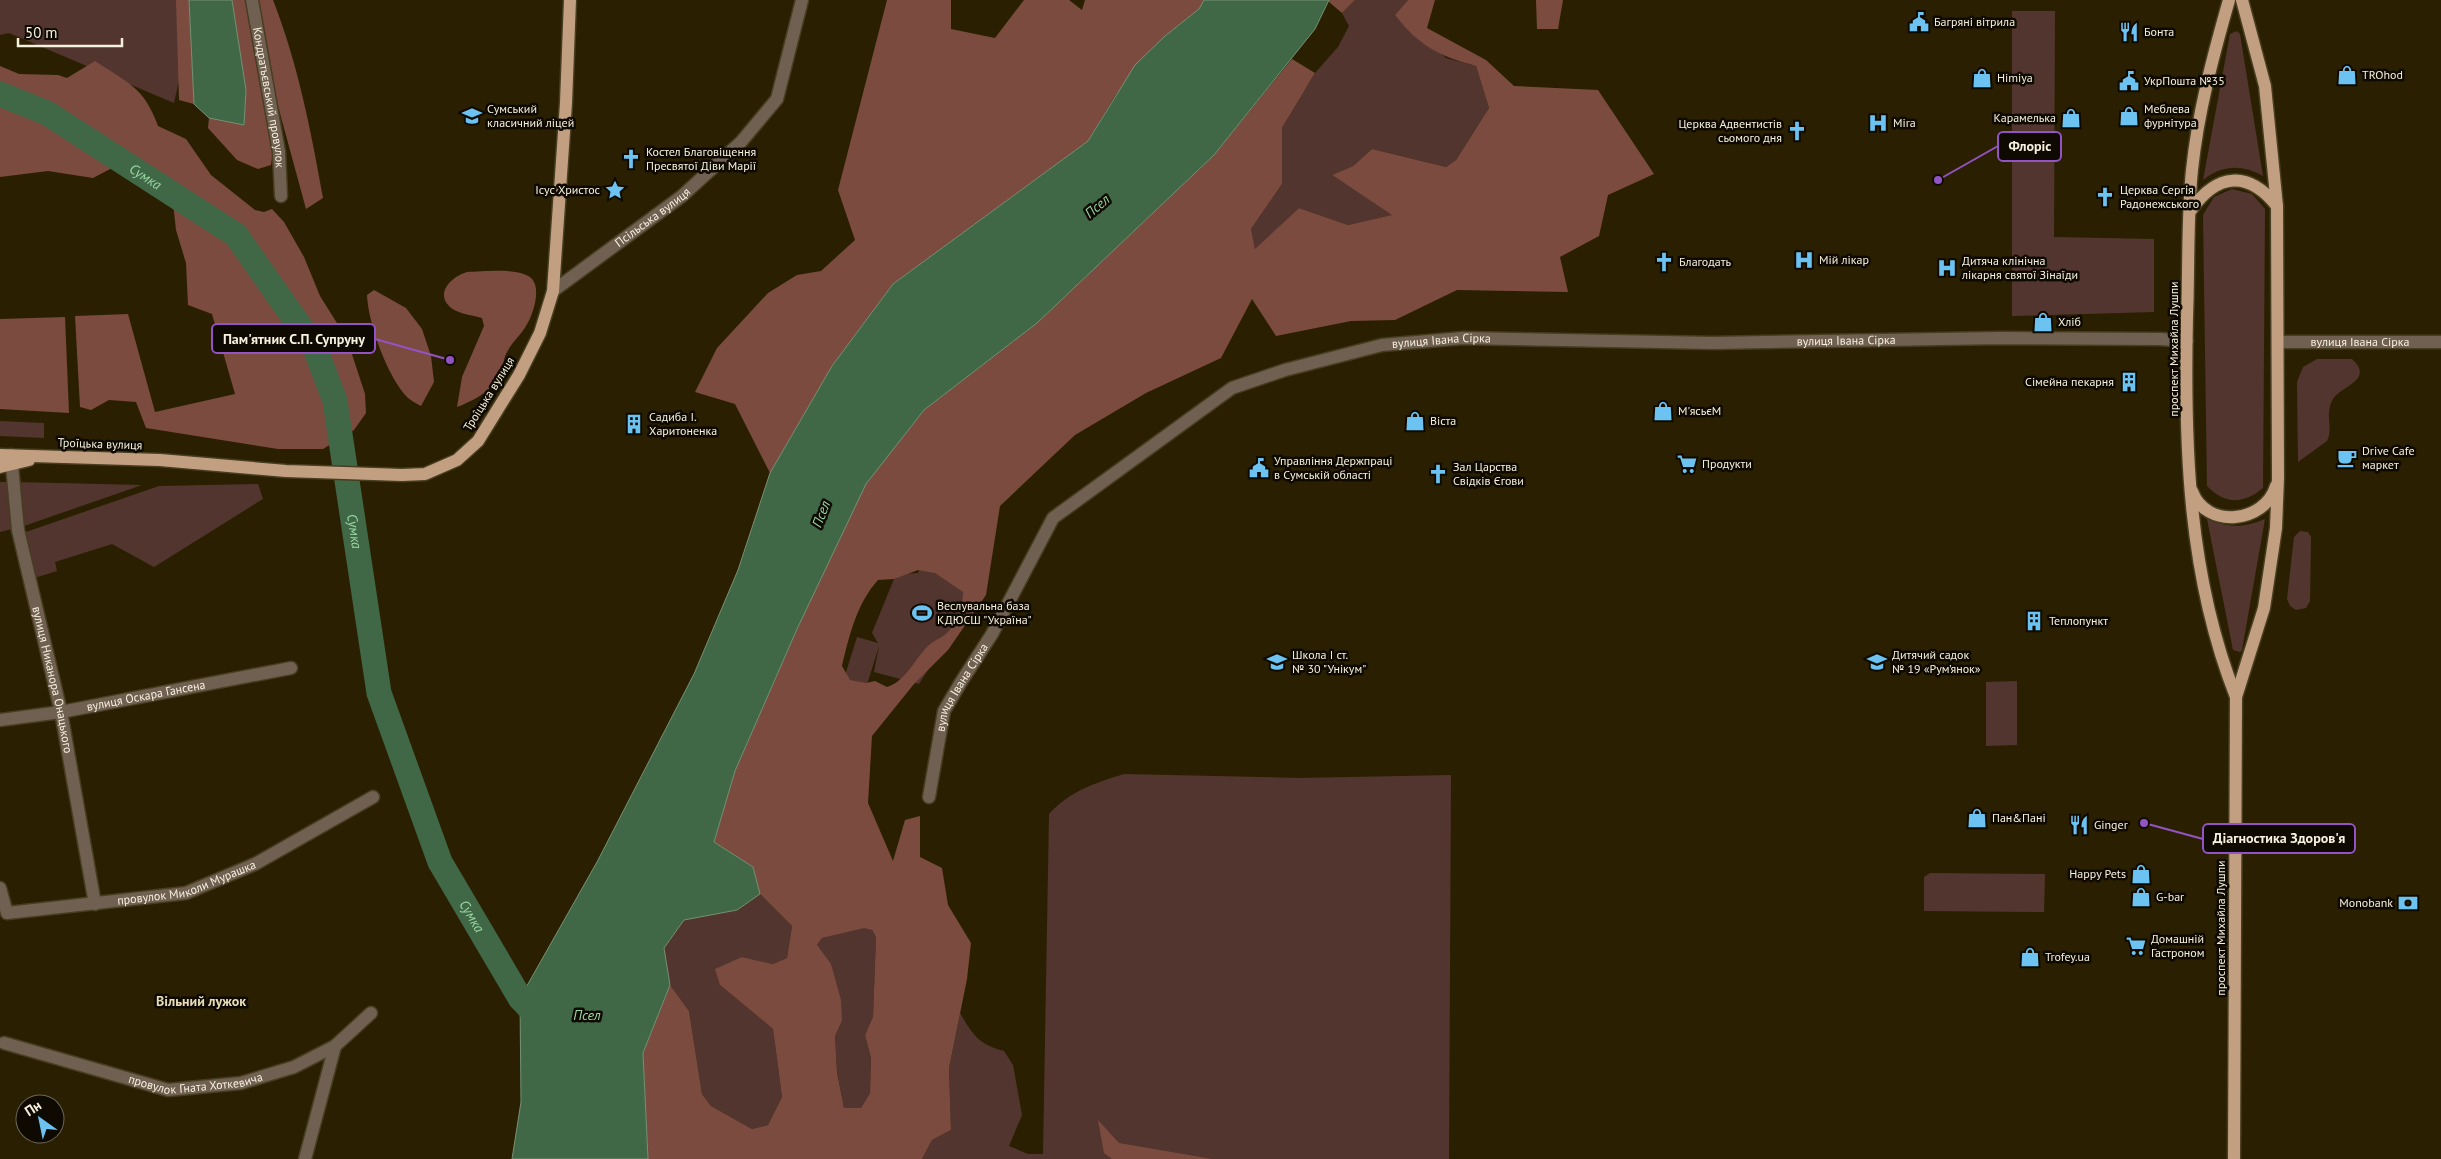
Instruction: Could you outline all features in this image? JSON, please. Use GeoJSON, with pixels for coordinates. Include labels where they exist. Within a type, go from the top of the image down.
{"type":"FeatureCollection","features":[{"type":"Feature","properties":{"kind":"main road","name":"Троїцька вулиця"},"geometry":{"type":"LineString","coordinates":[[5,461],[46,456],[160,460],[286,471],[425,474],[457,460],[478,441],[519,375],[540,333],[553,291],[566,103],[570,0]]}},
{"type":"Feature","properties":{"kind":"main road","name":"проспект Михайла Лушпи"},"geometry":{"type":"LineString","coordinates":[[2229,0],[2202,106],[2192,170],[2187,341],[2189,481],[2200,572],[2212,630],[2236,697]]}},
{"type":"Feature","properties":{"kind":"main road","name":"проспект Михайла Лушпи"},"geometry":{"type":"LineString","coordinates":[[2234,1159],[2236,697],[2264,608],[2276,528],[2279,342],[2278,206],[2265,86],[2242,0]]}},
{"type":"Feature","properties":{"kind":"main road"},"geometry":{"type":"LineString","coordinates":[[2190,211],[2200,197],[2214,186],[2231,180],[2248,182],[2259,186],[2278,206]]}},
{"type":"Feature","properties":{"kind":"main road"},"geometry":{"type":"LineString","coordinates":[[0,447],[26,450],[46,456]]}},
{"type":"Feature","properties":{"kind":"main road"},"geometry":{"type":"LineString","coordinates":[[2189,481],[2194,495],[2202,506],[2214,514],[2235,518],[2255,513],[2266,504],[2274,492],[2278,478]]}},
{"type":"Feature","properties":{"kind":"street","name":"Кондратьєвський провулок"},"geometry":{"type":"LineString","coordinates":[[252,0],[278,152],[281,196]]}},
{"type":"Feature","properties":{"kind":"street","name":"Псільська вулиця"},"geometry":{"type":"LineString","coordinates":[[553,291],[682,196],[742,142],[777,99],[802,0]]}},
{"type":"Feature","properties":{"kind":"street","name":"вулиця Івана Сірка"},"geometry":{"type":"LineString","coordinates":[[928,797],[944,712],[992,634],[1053,518],[1232,388],[1285,370],[1382,345],[1463,338],[1713,343],[2000,338],[2160,339],[2187,341]]}},
{"type":"Feature","properties":{"kind":"street","name":"вулиця Івана Сірка"},"geometry":{"type":"LineString","coordinates":[[2279,342],[2441,342]]}},
{"type":"Feature","properties":{"kind":"street","name":"вулиця Никанора Онацького"},"geometry":{"type":"LineString","coordinates":[[5,461],[18,530],[61,712],[95,904]]}},
{"type":"Feature","properties":{"kind":"street","name":"вулиця Оскара Гансена"},"geometry":{"type":"LineString","coordinates":[[0,720],[61,712],[291,668]]}},
{"type":"Feature","properties":{"kind":"street","name":"провулок Миколи Мурашка"},"geometry":{"type":"LineString","coordinates":[[0,888],[7,913],[186,893],[255,864],[373,797]]}},
{"type":"Feature","properties":{"kind":"street","name":"провулок Гната Хоткевича"},"geometry":{"type":"LineString","coordinates":[[4,1043],[168,1090],[241,1084],[294,1066],[335,1046],[371,1013]]}},
{"type":"Feature","properties":{"kind":"street"},"geometry":{"type":"LineString","coordinates":[[305,1159],[335,1046]]}},
{"type":"Feature","properties":{"kind":"shaded area"},"geometry":{"type":"Polygon","coordinates":[[[0,0],[181,0],[182,66],[174,103],[9,33],[0,35],[0,0]]]}},
{"type":"Feature","properties":{"kind":"shaded area"},"geometry":{"type":"Polygon","coordinates":[[[176,0],[189,0],[194,104],[179,100],[176,0]]]}},
{"type":"Feature","properties":{"kind":"shaded area"},"geometry":{"type":"Polygon","coordinates":[[[232,0],[273,0],[282,24],[303,98],[323,198],[306,209],[278,106],[271,165],[258,169],[237,160],[208,128],[209,118],[244,125],[246,90],[232,0]]]}},
{"type":"Feature","properties":{"kind":"shaded area"},"geometry":{"type":"Polygon","coordinates":[[[887,0],[951,0],[951,29],[995,38],[1024,0],[1069,0],[1082,10],[1085,0],[1204,0],[1199,9],[1165,36],[1115,96],[1088,141],[893,284],[832,366],[770,473],[735,404],[695,392],[717,348],[768,293],[797,275],[821,271],[855,240],[838,190],[887,0]]]}},
{"type":"Feature","properties":{"kind":"shaded area"},"geometry":{"type":"Polygon","coordinates":[[[1329,0],[1355,0],[1342,13],[1329,0]]]}},
{"type":"Feature","properties":{"kind":"shaded area"},"geometry":{"type":"Polygon","coordinates":[[[1355,0],[1408,0],[1395,15],[1446,58],[1476,66],[1489,108],[1456,160],[1446,167],[1372,149],[1353,166],[1332,175],[1393,215],[1348,225],[1299,208],[1255,250],[1251,229],[1282,184],[1282,128],[1315,73],[1338,47],[1349,26],[1342,13],[1355,0]]]}},
{"type":"Feature","properties":{"kind":"shaded area"},"geometry":{"type":"Polygon","coordinates":[[[1408,0],[1435,0],[1427,28],[1486,60],[1514,86],[1598,90],[1654,174],[1608,195],[1599,236],[1560,257],[1568,292],[1457,290],[1395,320],[1351,321],[1276,336],[1252,299],[1221,358],[1146,393],[1075,435],[1000,506],[986,595],[948,650],[914,684],[872,736],[868,803],[893,861],[905,820],[920,816],[920,857],[942,868],[948,905],[971,943],[967,979],[949,1068],[951,1130],[932,1140],[922,1159],[648,1159],[643,1053],[670,985],[689,1011],[702,1094],[711,1106],[752,1129],[768,1125],[782,1097],[773,1029],[720,985],[715,969],[742,957],[773,964],[787,958],[792,926],[760,894],[753,867],[714,842],[735,771],[797,629],[865,484],[924,410],[1037,323],[1214,155],[1292,59],[1315,73],[1282,128],[1282,184],[1251,229],[1255,249],[1299,208],[1348,225],[1392,215],[1332,175],[1353,166],[1372,149],[1446,167],[1456,160],[1489,108],[1476,66],[1440,54],[1421,42],[1395,15],[1408,0]],[[918,570],[894,579],[878,580],[864,599],[851,632],[842,666],[850,680],[866,683],[875,681],[887,687],[893,684],[904,675],[927,647],[947,633],[953,625],[960,608],[963,592],[935,573],[918,570]],[[864,928],[822,938],[817,945],[831,964],[841,1000],[842,1021],[835,1036],[837,1072],[844,1108],[861,1108],[870,1093],[871,1058],[865,1035],[873,1017],[876,937],[872,930],[864,928]]]}},
{"type":"Feature","properties":{"kind":"shaded area"},"geometry":{"type":"Polygon","coordinates":[[[1536,0],[1563,0],[1558,29],[1537,29],[1536,0]]]}},
{"type":"Feature","properties":{"kind":"shaded area"},"geometry":{"type":"Polygon","coordinates":[[[2012,11],[2055,11],[2054,237],[2154,239],[2154,312],[2012,316],[2012,11]]]}},
{"type":"Feature","properties":{"kind":"shaded area"},"geometry":{"type":"Polygon","coordinates":[[[2237,31],[2240,34],[2263,176],[2247,169],[2232,168],[2217,171],[2203,180],[2230,34],[2237,31]]]}},
{"type":"Feature","properties":{"kind":"shaded area"},"geometry":{"type":"Polygon","coordinates":[[[95,61],[134,87],[147,102],[158,126],[186,139],[211,175],[255,210],[264,212],[272,209],[284,222],[304,257],[320,296],[347,339],[365,394],[366,413],[354,430],[323,449],[278,449],[146,428],[136,402],[109,400],[91,410],[80,407],[75,316],[128,314],[155,412],[235,394],[212,314],[188,305],[186,263],[176,230],[173,203],[165,182],[133,164],[114,167],[93,178],[48,171],[0,177],[0,66],[19,74],[58,75],[67,78],[95,61]]]}},
{"type":"Feature","properties":{"kind":"shaded area"},"geometry":{"type":"Polygon","coordinates":[[[2232,189],[2252,194],[2265,209],[2263,488],[2249,497],[2235,500],[2221,497],[2207,486],[2203,215],[2214,197],[2232,189]]]}},
{"type":"Feature","properties":{"kind":"shaded area"},"geometry":{"type":"Polygon","coordinates":[[[467,272],[518,272],[531,278],[536,288],[536,295],[534,309],[529,321],[508,350],[498,380],[490,389],[457,407],[462,377],[484,326],[482,318],[460,313],[452,309],[445,301],[444,295],[447,285],[451,281],[467,272]]]}},
{"type":"Feature","properties":{"kind":"shaded area"},"geometry":{"type":"Polygon","coordinates":[[[374,290],[406,308],[422,329],[431,356],[434,382],[421,406],[408,398],[401,389],[393,378],[380,350],[368,307],[367,295],[374,290]]]}},
{"type":"Feature","properties":{"kind":"shaded area"},"geometry":{"type":"Polygon","coordinates":[[[65,317],[69,413],[0,409],[0,319],[65,317]]]}},
{"type":"Feature","properties":{"kind":"shaded area"},"geometry":{"type":"Polygon","coordinates":[[[2317,359],[2352,359],[2360,372],[2354,382],[2337,394],[2330,405],[2330,431],[2327,441],[2298,462],[2297,382],[2303,367],[2317,359]]]}},
{"type":"Feature","properties":{"kind":"shaded area"},"geometry":{"type":"Polygon","coordinates":[[[0,421],[44,423],[44,438],[0,436],[0,421]]]}},
{"type":"Feature","properties":{"kind":"shaded area"},"geometry":{"type":"Polygon","coordinates":[[[0,482],[10,482],[16,528],[0,532],[0,482]]]}},
{"type":"Feature","properties":{"kind":"shaded area"},"geometry":{"type":"Polygon","coordinates":[[[15,482],[142,485],[21,527],[15,482]]]}},
{"type":"Feature","properties":{"kind":"shaded area"},"geometry":{"type":"Polygon","coordinates":[[[258,484],[263,499],[154,567],[112,544],[55,562],[57,571],[34,578],[23,533],[159,486],[258,484]]]}},
{"type":"Feature","properties":{"kind":"shaded area"},"geometry":{"type":"Polygon","coordinates":[[[2207,519],[2236,526],[2265,519],[2242,650],[2240,652],[2233,650],[2207,519]]]}},
{"type":"Feature","properties":{"kind":"shaded area"},"geometry":{"type":"Polygon","coordinates":[[[2300,531],[2308,532],[2311,537],[2310,601],[2306,608],[2296,610],[2290,606],[2287,599],[2294,537],[2300,531]]]}},
{"type":"Feature","properties":{"kind":"shaded area","name":"Веслувальна база КДЮСШ \"Україна\""},"geometry":{"type":"Polygon","coordinates":[[[929,532],[977,593],[919,684],[874,672],[879,646],[865,691],[842,685],[857,637],[878,643],[872,633],[896,574],[918,573],[929,532]]]}},
{"type":"Feature","properties":{"kind":"shaded area"},"geometry":{"type":"Polygon","coordinates":[[[2017,681],[2017,745],[1986,746],[1986,682],[2017,681]]]}},
{"type":"Feature","properties":{"kind":"shaded area"},"geometry":{"type":"Polygon","coordinates":[[[1124,774],[1300,778],[1451,775],[1449,1159],[922,1159],[932,1140],[951,1130],[949,1068],[960,1013],[977,1038],[988,1045],[1004,1051],[1013,1065],[1022,1115],[1009,1146],[1028,1154],[1043,1154],[1049,814],[1074,794],[1124,774]]]}},
{"type":"Feature","properties":{"kind":"shaded area"},"geometry":{"type":"Polygon","coordinates":[[[1930,873],[2045,874],[2044,912],[1924,911],[1924,877],[1930,873]]]}},
{"type":"Feature","properties":{"kind":"shaded area"},"geometry":{"type":"Polygon","coordinates":[[[760,894],[792,926],[787,958],[773,964],[742,957],[720,985],[773,1029],[782,1097],[768,1125],[752,1129],[711,1106],[702,1094],[689,1011],[670,985],[664,948],[684,920],[737,910],[760,894]]]}},
{"type":"Feature","properties":{"kind":"shaded area"},"geometry":{"type":"Polygon","coordinates":[[[864,927],[872,930],[876,937],[873,1018],[865,1035],[871,1058],[870,1093],[861,1108],[844,1108],[837,1071],[835,1036],[842,1021],[817,945],[822,938],[864,927]]]}},
{"type":"Feature","properties":{"kind":"shaded area"},"geometry":{"type":"Polygon","coordinates":[[[1098,1120],[1119,1143],[1212,1159],[1112,1159],[1104,1153],[1098,1120]]]}},
{"type":"Feature","properties":{"kind":"water"},"geometry":{"type":"Polygon","coordinates":[[[189,0],[232,0],[246,90],[244,125],[209,118],[194,104],[189,0]]]}},
{"type":"Feature","properties":{"kind":"water","name":"Псел"},"geometry":{"type":"Polygon","coordinates":[[[1204,0],[1329,0],[1315,29],[1214,155],[1037,323],[924,410],[866,484],[797,629],[735,771],[714,842],[753,867],[760,894],[737,910],[684,920],[664,948],[670,985],[643,1053],[648,1159],[512,1159],[521,1102],[520,998],[597,862],[694,674],[738,570],[770,473],[832,366],[893,284],[1088,141],[1135,65],[1165,36],[1199,9],[1204,0]]]}},
{"type":"Feature","properties":{"kind":"waterway","name":"Сумка"},"geometry":{"type":"LineString","coordinates":[[0,94],[47,113],[236,235],[315,348],[335,401],[379,693],[440,862],[520,998],[544,1023]]}},
{"type":"Feature","properties":{"kind":"place","name":"Багряні вітрила"},"geometry":{"type":"Point","coordinates":[1919,22]}},
{"type":"Feature","properties":{"kind":"place","name":"Бонта"},"geometry":{"type":"Point","coordinates":[2129,32]}},
{"type":"Feature","properties":{"kind":"place","name":"TROhod"},"geometry":{"type":"Point","coordinates":[2347,75]}},
{"type":"Feature","properties":{"kind":"place","name":"Himiya"},"geometry":{"type":"Point","coordinates":[1982,78]}},
{"type":"Feature","properties":{"kind":"place","name":"УкрПошта №35"},"geometry":{"type":"Point","coordinates":[2129,81]}},
{"type":"Feature","properties":{"kind":"place","name":"Сумський класичний ліцей"},"geometry":{"type":"Point","coordinates":[472,116]}},
{"type":"Feature","properties":{"kind":"place","name":"Меблева фурнітура"},"geometry":{"type":"Point","coordinates":[2129,116]}},
{"type":"Feature","properties":{"kind":"place","name":"Карамелька"},"geometry":{"type":"Point","coordinates":[2071,118]}},
{"type":"Feature","properties":{"kind":"place","name":"Mira"},"geometry":{"type":"Point","coordinates":[1878,123]}},
{"type":"Feature","properties":{"kind":"place","name":"Церква Адвентистів сьомого дня"},"geometry":{"type":"Point","coordinates":[1797,131]}},
{"type":"Feature","properties":{"kind":"place","name":"Костел Благовіщення Пресвятої Діви Марії"},"geometry":{"type":"Point","coordinates":[631,159]}},
{"type":"Feature","properties":{"kind":"place","name":"Флоріс"},"geometry":{"type":"Point","coordinates":[1938,180]}},
{"type":"Feature","properties":{"kind":"place","name":"Ісус Христос"},"geometry":{"type":"Point","coordinates":[615,190]}},
{"type":"Feature","properties":{"kind":"place","name":"Церква Сергія Радонежського"},"geometry":{"type":"Point","coordinates":[2105,197]}},
{"type":"Feature","properties":{"kind":"place","name":"Мій лікар"},"geometry":{"type":"Point","coordinates":[1804,260]}},
{"type":"Feature","properties":{"kind":"place","name":"Благодать"},"geometry":{"type":"Point","coordinates":[1664,262]}},
{"type":"Feature","properties":{"kind":"place","name":"Дитяча клінічна лікарня святої Зінаїди"},"geometry":{"type":"Point","coordinates":[1947,268]}},
{"type":"Feature","properties":{"kind":"place","name":"Хліб"},"geometry":{"type":"Point","coordinates":[2043,322]}},
{"type":"Feature","properties":{"kind":"place","name":"Пам'ятник С.П. Супруну"},"geometry":{"type":"Point","coordinates":[450,360]}},
{"type":"Feature","properties":{"kind":"place","name":"Сімейна пекарня"},"geometry":{"type":"Point","coordinates":[2129,382]}},
{"type":"Feature","properties":{"kind":"place","name":"М'ясьєМ"},"geometry":{"type":"Point","coordinates":[1663,411]}},
{"type":"Feature","properties":{"kind":"place","name":"Віста"},"geometry":{"type":"Point","coordinates":[1415,421]}},
{"type":"Feature","properties":{"kind":"place","name":"Садиба І. Харитоненка"},"geometry":{"type":"Point","coordinates":[634,424]}},
{"type":"Feature","properties":{"kind":"place","name":"Drive Cafe маркет"},"geometry":{"type":"Point","coordinates":[2347,458]}},
{"type":"Feature","properties":{"kind":"place","name":"Продукти"},"geometry":{"type":"Point","coordinates":[1687,464]}},
{"type":"Feature","properties":{"kind":"place","name":"Управління Держпраці в Сумській області"},"geometry":{"type":"Point","coordinates":[1259,468]}},
{"type":"Feature","properties":{"kind":"place","name":"Зал Царства Свідків Єгови"},"geometry":{"type":"Point","coordinates":[1438,474]}},
{"type":"Feature","properties":{"kind":"place","name":"Веслувальна база КДЮСШ \"Україна\""},"geometry":{"type":"Point","coordinates":[922,613]}},
{"type":"Feature","properties":{"kind":"place","name":"Теплопункт"},"geometry":{"type":"Point","coordinates":[2034,621]}},
{"type":"Feature","properties":{"kind":"place","name":"Школа І ст. № 30 \"Унікум\""},"geometry":{"type":"Point","coordinates":[1277,662]}},
{"type":"Feature","properties":{"kind":"place","name":"Дитячий садок № 19 «Рум’янок»"},"geometry":{"type":"Point","coordinates":[1877,662]}},
{"type":"Feature","properties":{"kind":"place","name":"Пан&Пані"},"geometry":{"type":"Point","coordinates":[1977,818]}},
{"type":"Feature","properties":{"kind":"place","name":"Діагностика Здоров'я"},"geometry":{"type":"Point","coordinates":[2144,823]}},
{"type":"Feature","properties":{"kind":"place","name":"Ginger"},"geometry":{"type":"Point","coordinates":[2079,825]}},
{"type":"Feature","properties":{"kind":"place","name":"Happy Pets"},"geometry":{"type":"Point","coordinates":[2141,874]}},
{"type":"Feature","properties":{"kind":"place","name":"G-bar"},"geometry":{"type":"Point","coordinates":[2141,897]}},
{"type":"Feature","properties":{"kind":"place","name":"Monobank"},"geometry":{"type":"Point","coordinates":[2408,903]}},
{"type":"Feature","properties":{"kind":"place","name":"Домашній Гастроном"},"geometry":{"type":"Point","coordinates":[2136,946]}},
{"type":"Feature","properties":{"kind":"place","name":"Trofey.ua"},"geometry":{"type":"Point","coordinates":[2030,957]}},
{"type":"Feature","properties":{"kind":"district","name":"Вільний лужок"},"geometry":{"type":"Point","coordinates":[201,1001]}}]}
